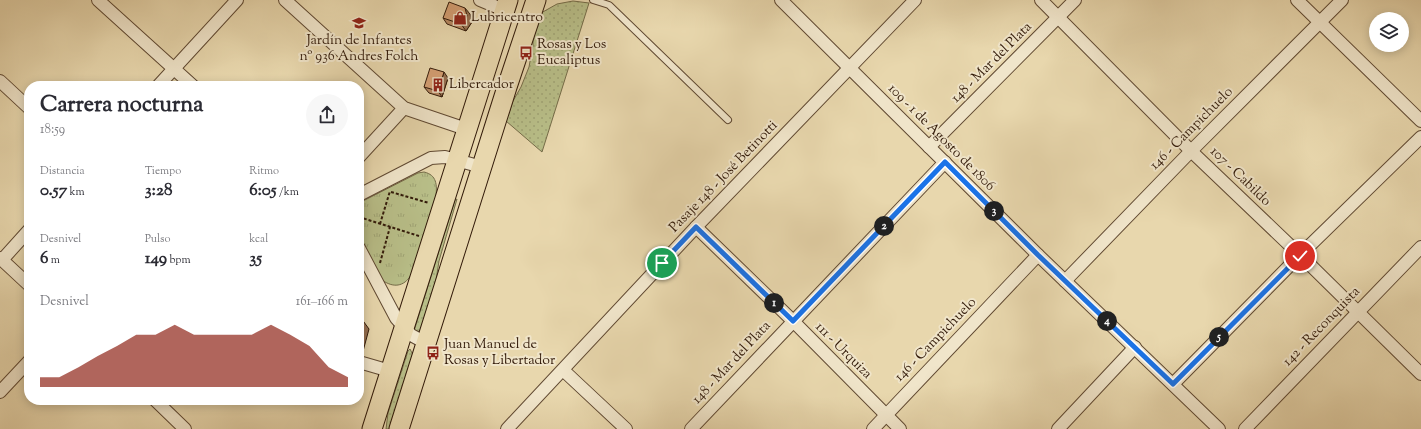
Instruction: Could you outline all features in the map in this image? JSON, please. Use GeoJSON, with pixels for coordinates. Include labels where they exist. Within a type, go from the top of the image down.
{"type":"FeatureCollection","features":[{"type":"Feature","properties":{"kind":"main road"},"geometry":{"type":"LineString","coordinates":[[399,429],[507,87],[538,0]]}},
{"type":"Feature","properties":{"kind":"main road"},"geometry":{"type":"LineString","coordinates":[[372,429],[506,5]]}},
{"type":"Feature","properties":{"kind":"street"},"geometry":{"type":"LineString","coordinates":[[98,0],[188,81]]}},
{"type":"Feature","properties":{"kind":"street"},"geometry":{"type":"LineString","coordinates":[[162,81],[237,0]]}},
{"type":"Feature","properties":{"kind":"street"},"geometry":{"type":"LineString","coordinates":[[285,0],[404,108],[466,129]]}},
{"type":"Feature","properties":{"kind":"street"},"geometry":{"type":"LineString","coordinates":[[480,0],[506,5]]}},
{"type":"Feature","properties":{"kind":"street","name":"109 - 1 de Agosto de 1806"},"geometry":{"type":"LineString","coordinates":[[781,0],[1038,255],[1219,429]]}},
{"type":"Feature","properties":{"kind":"street","name":"Pasaje 148 - José Betinotti"},"geometry":{"type":"LineString","coordinates":[[507,429],[696,227],[915,0]]}},
{"type":"Feature","properties":{"kind":"street","name":"107 - Cabildo"},"geometry":{"type":"LineString","coordinates":[[1041,0],[1191,152],[1421,374]]}},
{"type":"Feature","properties":{"kind":"street","name":"148 - Mar del Plata"},"geometry":{"type":"LineString","coordinates":[[929,147],[1075,0]]}},
{"type":"Feature","properties":{"kind":"street"},"geometry":{"type":"LineString","coordinates":[[1296,0],[1421,121]]}},
{"type":"Feature","properties":{"kind":"street","name":"146 - Campichuelo"},"geometry":{"type":"LineString","coordinates":[[1065,281],[1342,0]]}},
{"type":"Feature","properties":{"kind":"street"},"geometry":{"type":"LineString","coordinates":[[0,81],[24,103]]}},
{"type":"Feature","properties":{"kind":"street"},"geometry":{"type":"LineString","coordinates":[[364,152],[404,108]]}},
{"type":"Feature","properties":{"kind":"street"},"geometry":{"type":"LineString","coordinates":[[1173,384],[1421,137]]}},
{"type":"Feature","properties":{"kind":"street"},"geometry":{"type":"LineString","coordinates":[[364,192],[431,158],[444,156],[482,167]]}},
{"type":"Feature","properties":{"kind":"street","name":"148 - Mar del Plata"},"geometry":{"type":"LineString","coordinates":[[691,429],[945,162]]}},
{"type":"Feature","properties":{"kind":"street","name":"111 - Urquiza"},"geometry":{"type":"LineString","coordinates":[[696,227],[793,321],[900,429]]}},
{"type":"Feature","properties":{"kind":"street"},"geometry":{"type":"LineString","coordinates":[[24,235],[1,259],[24,280]]}},
{"type":"Feature","properties":{"kind":"street","name":"142 - Reconquista"},"geometry":{"type":"LineString","coordinates":[[1245,429],[1421,247]]}},
{"type":"Feature","properties":{"kind":"street","name":"146 - Campichuelo"},"geometry":{"type":"LineString","coordinates":[[873,429],[1038,255]]}},
{"type":"Feature","properties":{"kind":"street"},"geometry":{"type":"LineString","coordinates":[[364,257],[396,318],[410,335],[426,343]]}},
{"type":"Feature","properties":{"kind":"street"},"geometry":{"type":"LineString","coordinates":[[1058,429],[1135,347]]}},
{"type":"Feature","properties":{"kind":"street"},"geometry":{"type":"LineString","coordinates":[[364,363],[390,371]]}},
{"type":"Feature","properties":{"kind":"street"},"geometry":{"type":"LineString","coordinates":[[0,392],[24,366]]}},
{"type":"Feature","properties":{"kind":"street"},"geometry":{"type":"LineString","coordinates":[[563,370],[626,429]]}},
{"type":"Feature","properties":{"kind":"street"},"geometry":{"type":"LineString","coordinates":[[159,405],[185,429]]}},
{"type":"Feature","properties":{"kind":"lane"},"geometry":{"type":"LineString","coordinates":[[593,0],[610,2],[728,120]]}},
{"type":"Feature","properties":{"kind":"path"},"geometry":{"type":"LineString","coordinates":[[380,224],[395,177]]}},
{"type":"Feature","properties":{"kind":"path"},"geometry":{"type":"LineString","coordinates":[[390,191],[442,207]]}},
{"type":"Feature","properties":{"kind":"path"},"geometry":{"type":"LineString","coordinates":[[364,219],[431,240]]}},
{"type":"Feature","properties":{"kind":"path"},"geometry":{"type":"LineString","coordinates":[[376,279],[390,227]]}},
{"type":"Feature","properties":{"kind":"green space"},"geometry":{"type":"Polygon","coordinates":[[[573,1],[589,3],[542,152],[506,121],[513,101],[521,87],[529,67],[533,45],[533,26],[541,13],[557,4],[573,1]]]}},
{"type":"Feature","properties":{"kind":"green space"},"geometry":{"type":"Polygon","coordinates":[[[424,172],[432,175],[436,184],[436,196],[411,275],[402,284],[394,285],[386,283],[382,280],[364,246],[364,200],[418,173],[424,172]]]}},
{"type":"Feature","properties":{"kind":"green space"},"geometry":{"type":"Polygon","coordinates":[[[457,199],[439,261],[434,293],[420,335],[414,331],[455,200],[457,199]]]}},
{"type":"Feature","properties":{"kind":"green space"},"geometry":{"type":"Polygon","coordinates":[[[410,349],[413,355],[390,429],[386,429],[388,413],[408,351],[410,349]]]}},
{"type":"Feature","properties":{"kind":"building"},"geometry":{"type":"Polygon","coordinates":[[[449,2],[465,8],[467,16],[461,24],[443,18],[449,2]]]}},
{"type":"Feature","properties":{"kind":"building"},"geometry":{"type":"Polygon","coordinates":[[[430,68],[444,72],[438,91],[424,87],[430,68]]]}},
{"type":"Feature","properties":{"kind":"place","name":"Lubricentro"},"geometry":{"type":"Point","coordinates":[460,18]}},
{"type":"Feature","properties":{"kind":"place","name":"Jardín de Infantes nº 936 Andres Folch"},"geometry":{"type":"Point","coordinates":[359,23]}},
{"type":"Feature","properties":{"kind":"place","name":"Rosas y Los Eucaliptus"},"geometry":{"type":"Point","coordinates":[526,53]}},
{"type":"Feature","properties":{"kind":"place","name":"Libercador"},"geometry":{"type":"Point","coordinates":[438,85]}},
{"type":"Feature","properties":{"kind":"place","name":"Juan Manuel de Rosas y Libertador"},"geometry":{"type":"Point","coordinates":[433,353]}},
{"type":"Feature","properties":{"kind":"route"},"geometry":{"type":"LineString","coordinates":[[662,263],[696,227],[793,321],[945,162],[1038,255],[1173,384],[1300,256]]}}]}
